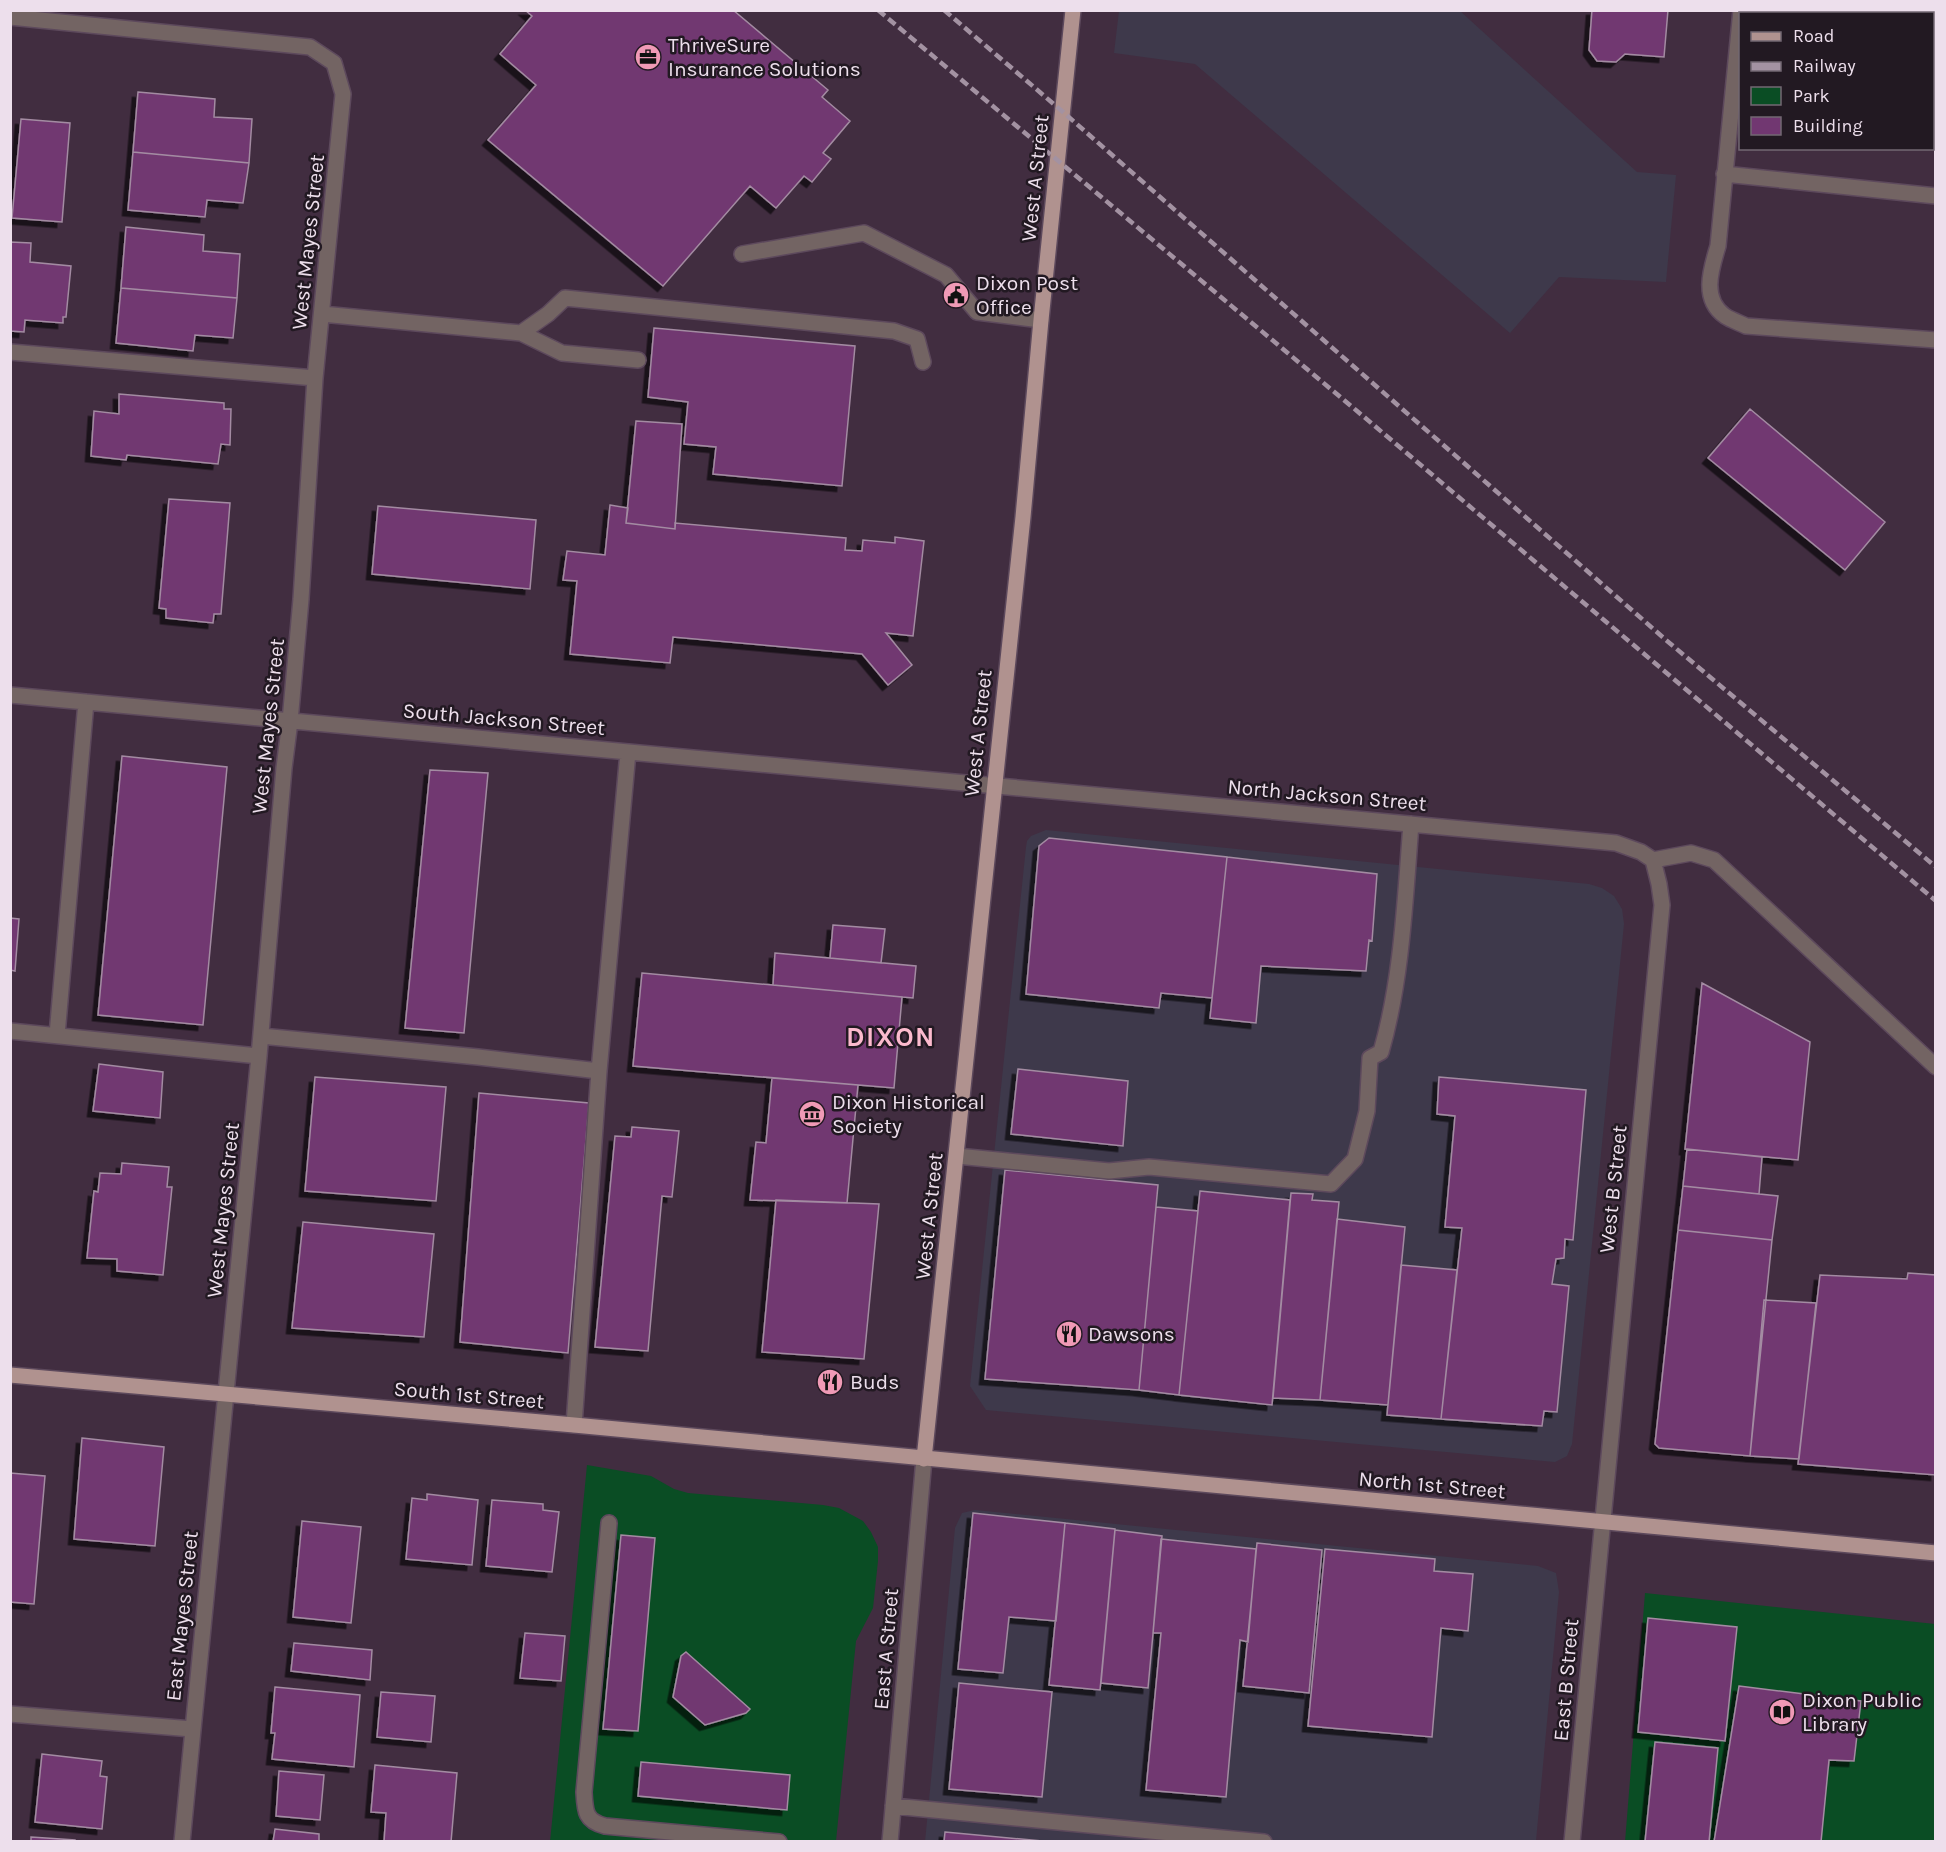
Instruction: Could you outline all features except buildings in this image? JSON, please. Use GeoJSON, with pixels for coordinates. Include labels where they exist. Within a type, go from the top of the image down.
{"type":"FeatureCollection","features":[{"type":"Feature","properties":{"kind":"main road","name":"West A Street"},"geometry":{"type":"LineString","coordinates":[[924,1459],[957,1155],[993,785],[1023,517],[1073,10]]}},
{"type":"Feature","properties":{"kind":"main road","name":"South 1st Street"},"geometry":{"type":"LineString","coordinates":[[10,1375],[574,1425],[924,1459]]}},
{"type":"Feature","properties":{"kind":"main road","name":"North 1st Street"},"geometry":{"type":"LineString","coordinates":[[924,1459],[1935,1553]]}},
{"type":"Feature","properties":{"kind":"street","name":"West Mayes Street"},"geometry":{"type":"LineString","coordinates":[[10,17],[310,46],[333,63],[343,94],[315,378],[301,599],[290,721],[225,1395]]}},
{"type":"Feature","properties":{"kind":"street"},"geometry":{"type":"LineString","coordinates":[[1739,29],[1718,246],[1709,274],[1711,299],[1724,316],[1746,326],[1935,340]]}},
{"type":"Feature","properties":{"kind":"street"},"geometry":{"type":"LineString","coordinates":[[1724,174],[1935,196]]}},
{"type":"Feature","properties":{"kind":"street"},"geometry":{"type":"LineString","coordinates":[[742,254],[864,233],[946,275],[977,312],[1041,320]]}},
{"type":"Feature","properties":{"kind":"street"},"geometry":{"type":"LineString","coordinates":[[520,333],[548,314],[565,298],[894,331],[917,339],[923,362]]}},
{"type":"Feature","properties":{"kind":"street"},"geometry":{"type":"LineString","coordinates":[[322,314],[520,333],[562,353],[638,360]]}},
{"type":"Feature","properties":{"kind":"street"},"geometry":{"type":"LineString","coordinates":[[10,352],[315,378]]}},
{"type":"Feature","properties":{"kind":"street","name":"South Jackson Street"},"geometry":{"type":"LineString","coordinates":[[10,695],[993,785]]}},
{"type":"Feature","properties":{"kind":"street"},"geometry":{"type":"LineString","coordinates":[[57,1035],[86,702]]}},
{"type":"Feature","properties":{"kind":"street"},"geometry":{"type":"LineString","coordinates":[[574,1425],[599,1071],[628,752]]}},
{"type":"Feature","properties":{"kind":"street","name":"North Jackson Street"},"geometry":{"type":"LineString","coordinates":[[993,785],[1616,843],[1641,852],[1653,860]]}},
{"type":"Feature","properties":{"kind":"street"},"geometry":{"type":"LineString","coordinates":[[957,1155],[1109,1171],[1149,1167],[1331,1184],[1355,1159],[1367,1111],[1370,1058],[1381,1052],[1388,1028],[1402,934],[1411,824]]}},
{"type":"Feature","properties":{"kind":"street"},"geometry":{"type":"LineString","coordinates":[[1653,860],[1691,853],[1714,860],[1935,1067]]}},
{"type":"Feature","properties":{"kind":"street","name":"West B Street"},"geometry":{"type":"LineString","coordinates":[[1602,1522],[1662,905],[1653,860]]}},
{"type":"Feature","properties":{"kind":"street"},"geometry":{"type":"LineString","coordinates":[[10,1031],[259,1056]]}},
{"type":"Feature","properties":{"kind":"street"},"geometry":{"type":"LineString","coordinates":[[261,1036],[599,1071]]}},
{"type":"Feature","properties":{"kind":"street","name":"East Mayes Street"},"geometry":{"type":"LineString","coordinates":[[182,1842],[225,1395]]}},
{"type":"Feature","properties":{"kind":"street","name":"East A Street"},"geometry":{"type":"LineString","coordinates":[[890,1842],[924,1459]]}},
{"type":"Feature","properties":{"kind":"street","name":"East B Street"},"geometry":{"type":"LineString","coordinates":[[1572,1842],[1602,1522]]}},
{"type":"Feature","properties":{"kind":"street"},"geometry":{"type":"LineString","coordinates":[[609,1523],[584,1792],[585,1809],[595,1824],[605,1826],[779,1842]]}},
{"type":"Feature","properties":{"kind":"street"},"geometry":{"type":"LineString","coordinates":[[10,1714],[192,1729]]}},
{"type":"Feature","properties":{"kind":"street"},"geometry":{"type":"LineString","coordinates":[[893,1806],[1264,1842]]}},
{"type":"Feature","properties":{"kind":"shaded area"},"geometry":{"type":"Polygon","coordinates":[[[1119,11],[1460,11],[1637,172],[1676,175],[1666,282],[1559,277],[1510,333],[1195,64],[1114,53],[1119,11]]]}},
{"type":"Feature","properties":{"kind":"shaded area"},"geometry":{"type":"Polygon","coordinates":[[[1046,830],[1589,884],[1602,888],[1614,896],[1622,909],[1624,924],[1572,1444],[1567,1456],[1555,1462],[986,1410],[970,1386],[1026,847],[1031,836],[1046,830]]]}},
{"type":"Feature","properties":{"kind":"shaded area"},"geometry":{"type":"Polygon","coordinates":[[[975,1510],[1538,1566],[1556,1573],[1559,1592],[1536,1841],[925,1842],[955,1528],[962,1513],[975,1510]]]}},
{"type":"Feature","properties":{"kind":"green space"},"geometry":{"type":"Polygon","coordinates":[[[587,1465],[651,1476],[674,1489],[688,1493],[839,1508],[863,1521],[871,1532],[878,1547],[873,1608],[856,1641],[836,1841],[550,1842],[587,1465]]]}},
{"type":"Feature","properties":{"kind":"green space"},"geometry":{"type":"Polygon","coordinates":[[[1645,1593],[1935,1624],[1935,1841],[1625,1842],[1645,1593]]]}},
{"type":"Feature","properties":{"kind":"railway"},"geometry":{"type":"LineString","coordinates":[[878,10],[1357,411],[1936,901]]}},
{"type":"Feature","properties":{"kind":"railway"},"geometry":{"type":"LineString","coordinates":[[944,10],[1666,640],[1936,867]]}},
{"type":"Feature","properties":{"kind":"place","name":"ThriveSure Insurance Solutions"},"geometry":{"type":"Point","coordinates":[648,57]}},
{"type":"Feature","properties":{"kind":"place","name":"Dixon Post Office"},"geometry":{"type":"Point","coordinates":[956,295]}},
{"type":"Feature","properties":{"kind":"place","name":"Dixon Historical Society"},"geometry":{"type":"Point","coordinates":[812,1114]}},
{"type":"Feature","properties":{"kind":"place","name":"Dawsons"},"geometry":{"type":"Point","coordinates":[1069,1334]}},
{"type":"Feature","properties":{"kind":"place","name":"Buds"},"geometry":{"type":"Point","coordinates":[830,1382]}},
{"type":"Feature","properties":{"kind":"place","name":"Dixon Public Library"},"geometry":{"type":"Point","coordinates":[1782,1712]}},
{"type":"Feature","properties":{"kind":"district","name":"DIXON"},"geometry":{"type":"Point","coordinates":[891,1037]}}]}
